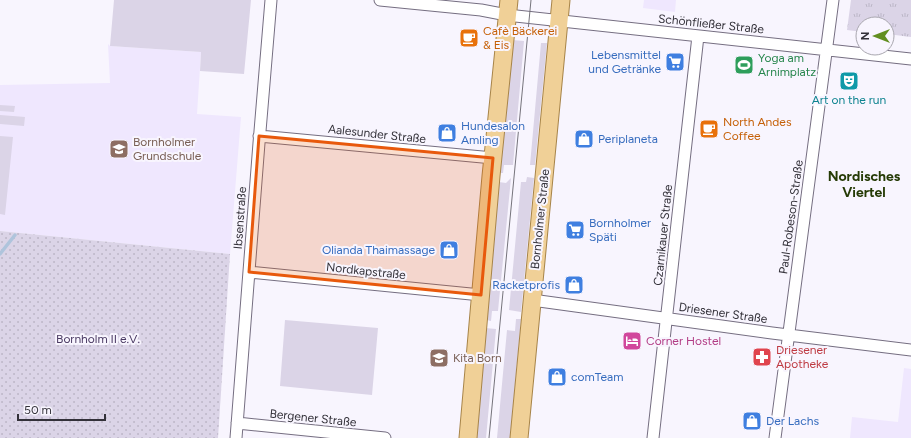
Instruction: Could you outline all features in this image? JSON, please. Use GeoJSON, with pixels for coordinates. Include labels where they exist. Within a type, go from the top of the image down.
{"type":"FeatureCollection","features":[{"type":"Feature","properties":{"kind":"main road","name":"Bornholmer Straße"},"geometry":{"type":"LineString","coordinates":[[519,438],[561,0]]}},
{"type":"Feature","properties":{"kind":"main road"},"geometry":{"type":"LineString","coordinates":[[468,438],[508,7]]}},
{"type":"Feature","properties":{"kind":"street","name":"Ibsenstraße"},"geometry":{"type":"LineString","coordinates":[[236,438],[271,0]]}},
{"type":"Feature","properties":{"kind":"street","name":"Schönfließer Straße"},"geometry":{"type":"LineString","coordinates":[[380,0],[481,10],[508,7],[559,20],[911,59]]}},
{"type":"Feature","properties":{"kind":"street","name":"Paul-Robeson-Straße"},"geometry":{"type":"LineString","coordinates":[[775,438],[833,0]]}},
{"type":"Feature","properties":{"kind":"street","name":"Czarnikauer Straße"},"geometry":{"type":"LineString","coordinates":[[653,438],[698,36]]}},
{"type":"Feature","properties":{"kind":"street","name":"Aalesunder Straße"},"geometry":{"type":"LineString","coordinates":[[259,136],[493,158]]}},
{"type":"Feature","properties":{"kind":"street","name":"Nordkapstraße"},"geometry":{"type":"LineString","coordinates":[[249,272],[481,295]]}},
{"type":"Feature","properties":{"kind":"street","name":"Driesener Straße"},"geometry":{"type":"LineString","coordinates":[[532,300],[911,350]]}},
{"type":"Feature","properties":{"kind":"street","name":"Bergener Straße"},"geometry":{"type":"LineString","coordinates":[[237,423],[386,438]]}},
{"type":"Feature","properties":{"kind":"highlighted area"},"geometry":{"type":"Polygon","coordinates":[[[259,136],[493,158],[481,295],[249,272],[259,136]]]}},
{"type":"Feature","properties":{"kind":"shaded area"},"geometry":{"type":"Polygon","coordinates":[[[644,0],[676,0],[675,12],[643,8],[644,0]]]}},
{"type":"Feature","properties":{"kind":"shaded area","name":"Bornholmer Grundschule"},"geometry":{"type":"Polygon","coordinates":[[[108,44],[110,46],[201,52],[197,114],[241,117],[230,254],[0,231],[0,85],[110,83],[108,44]]]}},
{"type":"Feature","properties":{"kind":"shaded area"},"geometry":{"type":"Polygon","coordinates":[[[904,368],[911,369],[911,438],[850,438],[852,417],[898,422],[904,368]]]}},
{"type":"Feature","properties":{"kind":"green space"},"geometry":{"type":"Polygon","coordinates":[[[114,0],[251,0],[244,74],[200,71],[201,52],[110,46],[114,0]]]}},
{"type":"Feature","properties":{"kind":"green space"},"geometry":{"type":"Polygon","coordinates":[[[851,0],[911,0],[911,37],[895,35],[895,16],[855,16],[855,31],[847,30],[851,0]]]}},
{"type":"Feature","properties":{"kind":"green space"},"geometry":{"type":"Polygon","coordinates":[[[512,40],[524,41],[513,165],[504,165],[503,173],[500,173],[512,40]]]}},
{"type":"Feature","properties":{"kind":"green space"},"geometry":{"type":"Polygon","coordinates":[[[541,43],[547,43],[535,165],[530,165],[541,43]]]}},
{"type":"Feature","properties":{"kind":"green space"},"geometry":{"type":"Polygon","coordinates":[[[0,105],[15,106],[14,112],[0,111],[0,105]]]}},
{"type":"Feature","properties":{"kind":"green space"},"geometry":{"type":"Polygon","coordinates":[[[0,115],[25,117],[24,126],[0,124],[0,115]]]}},
{"type":"Feature","properties":{"kind":"green space"},"geometry":{"type":"Polygon","coordinates":[[[0,136],[13,137],[5,215],[0,214],[0,136]]]}},
{"type":"Feature","properties":{"kind":"green space"},"geometry":{"type":"Polygon","coordinates":[[[527,177],[534,178],[521,312],[509,310],[521,182],[526,182],[527,177]]]}},
{"type":"Feature","properties":{"kind":"green space"},"geometry":{"type":"Polygon","coordinates":[[[511,178],[498,311],[492,311],[491,321],[487,320],[499,182],[506,183],[511,178]]]}},
{"type":"Feature","properties":{"kind":"green space","name":"Bornholm II e.V."},"geometry":{"type":"Polygon","coordinates":[[[0,231],[230,254],[218,438],[0,438],[0,231]]]}},
{"type":"Feature","properties":{"kind":"green space"},"geometry":{"type":"Polygon","coordinates":[[[516,319],[521,319],[510,438],[497,438],[507,330],[515,331],[516,319]]]}},
{"type":"Feature","properties":{"kind":"green space"},"geometry":{"type":"Polygon","coordinates":[[[285,320],[378,328],[372,395],[280,386],[285,320]]]}},
{"type":"Feature","properties":{"kind":"green space"},"geometry":{"type":"Polygon","coordinates":[[[485,328],[496,329],[486,438],[475,438],[485,328]]]}},
{"type":"Feature","properties":{"kind":"waterway"},"geometry":{"type":"LineString","coordinates":[[0,254],[15,235]]}},
{"type":"Feature","properties":{"kind":"tram line"},"geometry":{"type":"LineString","coordinates":[[489,438],[531,0]]}},
{"type":"Feature","properties":{"kind":"place","name":"Cafè Bäckerei & Eis"},"geometry":{"type":"Point","coordinates":[469,38]}},
{"type":"Feature","properties":{"kind":"place","name":"Lebensmittel und Getränke"},"geometry":{"type":"Point","coordinates":[675,62]}},
{"type":"Feature","properties":{"kind":"place","name":"Yoga am Arnimplatz"},"geometry":{"type":"Point","coordinates":[744,65]}},
{"type":"Feature","properties":{"kind":"place","name":"Art on the run"},"geometry":{"type":"Point","coordinates":[849,81]}},
{"type":"Feature","properties":{"kind":"place","name":"North Andes Coffee"},"geometry":{"type":"Point","coordinates":[709,129]}},
{"type":"Feature","properties":{"kind":"place","name":"Hundesalon Amling"},"geometry":{"type":"Point","coordinates":[447,133]}},
{"type":"Feature","properties":{"kind":"place","name":"Periplaneta"},"geometry":{"type":"Point","coordinates":[584,139]}},
{"type":"Feature","properties":{"kind":"place","name":"Bornholmer Grundschule"},"geometry":{"type":"Point","coordinates":[119,149]}},
{"type":"Feature","properties":{"kind":"place","name":"Bornholmer Späti"},"geometry":{"type":"Point","coordinates":[575,230]}},
{"type":"Feature","properties":{"kind":"place","name":"Olianda Thaimassage"},"geometry":{"type":"Point","coordinates":[449,250]}},
{"type":"Feature","properties":{"kind":"place","name":"Racketprofis"},"geometry":{"type":"Point","coordinates":[574,285]}},
{"type":"Feature","properties":{"kind":"place","name":"Corner Hostel"},"geometry":{"type":"Point","coordinates":[632,341]}},
{"type":"Feature","properties":{"kind":"place","name":"Driesener Apotheke"},"geometry":{"type":"Point","coordinates":[762,357]}},
{"type":"Feature","properties":{"kind":"place","name":"Kita Born"},"geometry":{"type":"Point","coordinates":[439,358]}},
{"type":"Feature","properties":{"kind":"place","name":"comTeam"},"geometry":{"type":"Point","coordinates":[557,377]}},
{"type":"Feature","properties":{"kind":"place","name":"Der Lachs"},"geometry":{"type":"Point","coordinates":[752,421]}},
{"type":"Feature","properties":{"kind":"district","name":"Nordisches Viertel"},"geometry":{"type":"Point","coordinates":[864,184]}}]}
